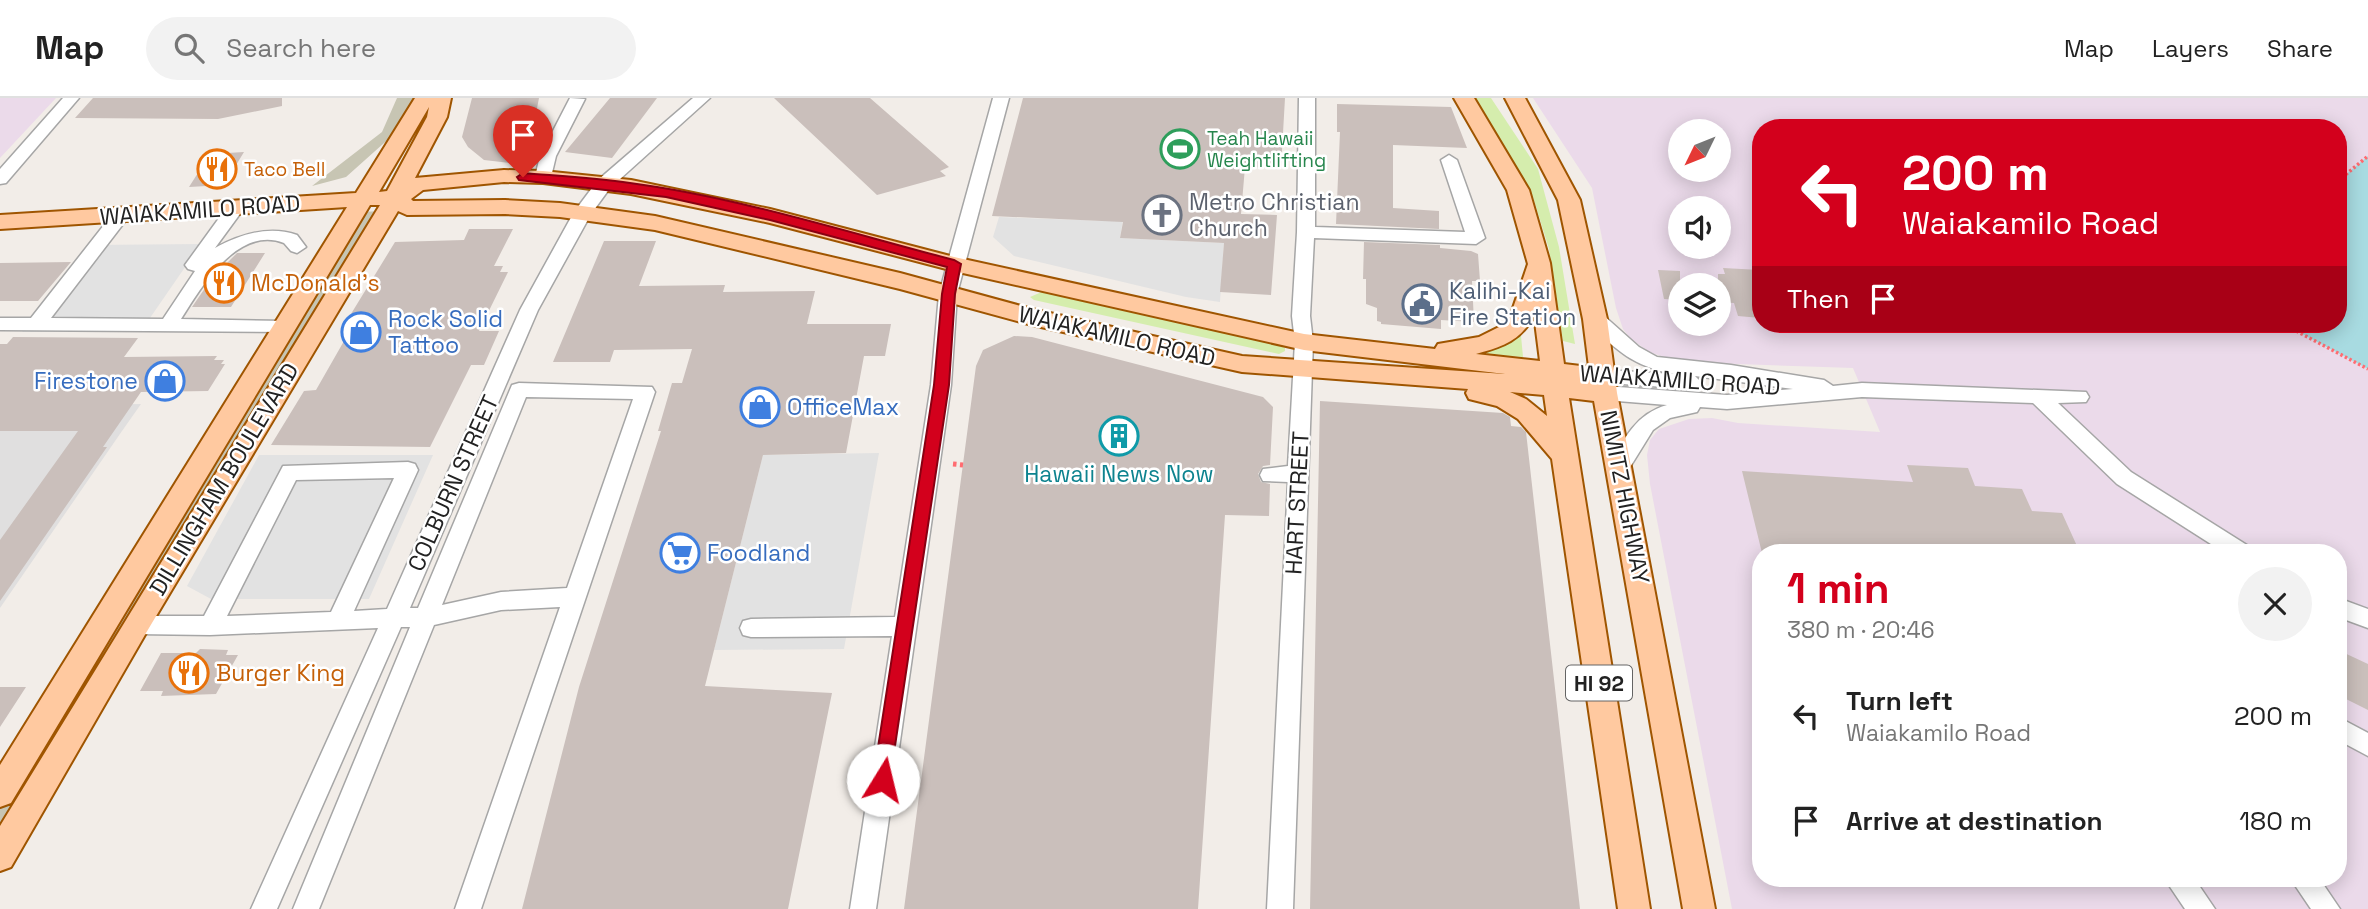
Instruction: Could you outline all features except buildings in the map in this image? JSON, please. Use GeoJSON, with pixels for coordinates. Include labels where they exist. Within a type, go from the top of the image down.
{"type":"FeatureCollection","features":[{"type":"Feature","properties":{"kind":"main road","name":"DILLINGHAM BOULEVARD"},"geometry":{"type":"LineString","coordinates":[[0,793],[425,98]]}},
{"type":"Feature","properties":{"kind":"main road","name":"DILLINGHAM BOULEVARD"},"geometry":{"type":"LineString","coordinates":[[0,856],[136,625],[397,197],[437,117],[441,98]]}},
{"type":"Feature","properties":{"kind":"main road","name":"HI 92"},"geometry":{"type":"LineString","coordinates":[[1464,98],[1518,190],[1539,264],[1565,458],[1634,909]]}},
{"type":"Feature","properties":{"kind":"main road","name":"NIMITZ HIGHWAY"},"geometry":{"type":"LineString","coordinates":[[1515,98],[1569,200],[1595,319],[1604,385],[1699,909]]}},
{"type":"Feature","properties":{"kind":"main road","name":"WAIAKAMILO ROAD"},"geometry":{"type":"LineString","coordinates":[[0,222],[397,197],[418,184],[504,177],[543,177],[666,193],[770,216],[954,264],[1304,342],[1389,365]]}},
{"type":"Feature","properties":{"kind":"main road","name":"WAIAKAMILO ROAD"},"geometry":{"type":"LineString","coordinates":[[397,197],[407,208],[505,207],[583,212],[698,231],[1032,317],[1229,361],[1303,369],[1389,365],[1604,385]]}},
{"type":"Feature","properties":{"kind":"main road"},"geometry":{"type":"LineString","coordinates":[[1389,365],[1493,341],[1517,325],[1539,264]]}},
{"type":"Feature","properties":{"kind":"main road"},"geometry":{"type":"LineString","coordinates":[[1389,365],[1436,389],[1503,397],[1524,408],[1543,425],[1565,458]]}},
{"type":"Feature","properties":{"kind":"street"},"geometry":{"type":"LineString","coordinates":[[0,179],[71,98]]}},
{"type":"Feature","properties":{"kind":"street","name":"COLBURN STREET"},"geometry":{"type":"LineString","coordinates":[[264,909],[483,420],[529,310],[583,212],[604,184],[702,98]]}},
{"type":"Feature","properties":{"kind":"street"},"geometry":{"type":"LineString","coordinates":[[863,909],[941,385],[948,294],[1001,98]]}},
{"type":"Feature","properties":{"kind":"street","name":"HART STREET"},"geometry":{"type":"LineString","coordinates":[[1280,909],[1304,342],[1301,316],[1306,232],[1307,98]]}},
{"type":"Feature","properties":{"kind":"street"},"geometry":{"type":"LineString","coordinates":[[543,177],[548,156],[577,99]]}},
{"type":"Feature","properties":{"kind":"street"},"geometry":{"type":"LineString","coordinates":[[1306,232],[1476,238],[1448,160]]}},
{"type":"Feature","properties":{"kind":"street"},"geometry":{"type":"LineString","coordinates":[[160,324],[236,207]]}},
{"type":"Feature","properties":{"kind":"street"},"geometry":{"type":"LineString","coordinates":[[36,324],[121,215]]}},
{"type":"Feature","properties":{"kind":"street"},"geometry":{"type":"LineString","coordinates":[[160,324],[215,257],[246,241],[263,236],[286,236],[297,247]]}},
{"type":"Feature","properties":{"kind":"street"},"geometry":{"type":"LineString","coordinates":[[1595,319],[1632,352],[1652,363],[1731,372],[1850,392]]}},
{"type":"Feature","properties":{"kind":"street"},"geometry":{"type":"LineString","coordinates":[[0,324],[285,327]]}},
{"type":"Feature","properties":{"kind":"street","name":"WAIAKAMILO ROAD"},"geometry":{"type":"LineString","coordinates":[[1604,385],[1850,392]]}},
{"type":"Feature","properties":{"kind":"street","name":"WAIAKAMILO ROAD"},"geometry":{"type":"LineString","coordinates":[[1604,385],[1727,402],[1862,390],[2079,397]]}},
{"type":"Feature","properties":{"kind":"street"},"geometry":{"type":"LineString","coordinates":[[306,909],[510,419],[519,390],[645,392],[468,909]]}},
{"type":"Feature","properties":{"kind":"street"},"geometry":{"type":"LineString","coordinates":[[2038,396],[2124,478],[2228,544]]}},
{"type":"Feature","properties":{"kind":"street"},"geometry":{"type":"LineString","coordinates":[[1620,466],[1635,435],[1652,416],[1675,408],[1727,402]]}},
{"type":"Feature","properties":{"kind":"street"},"geometry":{"type":"LineString","coordinates":[[483,420],[510,419]]}},
{"type":"Feature","properties":{"kind":"street"},"geometry":{"type":"LineString","coordinates":[[209,626],[290,472],[408,470],[338,620]]}},
{"type":"Feature","properties":{"kind":"street"},"geometry":{"type":"LineString","coordinates":[[1270,474],[1297,474]]}},
{"type":"Feature","properties":{"kind":"street"},"geometry":{"type":"LineString","coordinates":[[136,625],[209,626],[428,617],[501,601],[575,597]]}},
{"type":"Feature","properties":{"kind":"street"},"geometry":{"type":"LineString","coordinates":[[2347,611],[2368,619]]}},
{"type":"Feature","properties":{"kind":"street"},"geometry":{"type":"LineString","coordinates":[[751,628],[906,626]]}},
{"type":"Feature","properties":{"kind":"street"},"geometry":{"type":"LineString","coordinates":[[2347,734],[2368,745]]}},
{"type":"Feature","properties":{"kind":"street"},"geometry":{"type":"LineString","coordinates":[[2184,887],[2202,909]]}},
{"type":"Feature","properties":{"kind":"street"},"geometry":{"type":"LineString","coordinates":[[2309,887],[2327,909]]}},
{"type":"Feature","properties":{"kind":"path"},"geometry":{"type":"LineString","coordinates":[[2347,174],[2368,156]]}},
{"type":"Feature","properties":{"kind":"path"},"geometry":{"type":"LineString","coordinates":[[2300,333],[2368,369]]}},
{"type":"Feature","properties":{"kind":"path"},"geometry":{"type":"LineString","coordinates":[[953,464],[963,465]]}},
{"type":"Feature","properties":{"kind":"shaded area"},"geometry":{"type":"Polygon","coordinates":[[[0,98],[56,98],[0,158],[0,98]]]}},
{"type":"Feature","properties":{"kind":"shaded area"},"geometry":{"type":"Polygon","coordinates":[[[397,98],[414,98],[393,135],[346,177],[312,186],[382,132],[397,98]]]}},
{"type":"Feature","properties":{"kind":"shaded area"},"geometry":{"type":"Polygon","coordinates":[[[1143,98],[1120,238],[1224,243],[1220,302],[1186,297],[1014,256],[993,237],[999,217],[1107,221],[1143,98]]]}},
{"type":"Feature","properties":{"kind":"shaded area"},"geometry":{"type":"Polygon","coordinates":[[[1533,98],[2368,98],[2368,156],[2347,174],[2347,119],[1752,119],[1752,333],[2300,333],[2368,369],[2368,909],[1732,909],[1650,484],[1647,455],[1650,440],[1659,429],[1689,419],[1712,418],[1738,423],[1880,432],[1853,368],[1680,362],[1649,352],[1630,338],[1623,329],[1616,308],[1592,188],[1533,98]]]}},
{"type":"Feature","properties":{"kind":"shaded area"},"geometry":{"type":"Polygon","coordinates":[[[387,211],[0,855],[0,788],[356,212],[387,211]]]}},
{"type":"Feature","properties":{"kind":"shaded area"},"geometry":{"type":"Polygon","coordinates":[[[201,244],[141,331],[22,332],[90,245],[201,244]]]}},
{"type":"Feature","properties":{"kind":"shaded area"},"geometry":{"type":"Polygon","coordinates":[[[141,404],[122,431],[0,608],[0,406],[141,404]]]}},
{"type":"Feature","properties":{"kind":"shaded area"},"geometry":{"type":"Polygon","coordinates":[[[879,453],[844,649],[714,650],[763,455],[879,453]]]}},
{"type":"Feature","properties":{"kind":"shaded area"},"geometry":{"type":"Polygon","coordinates":[[[259,455],[433,455],[369,599],[211,599],[187,586],[259,455]]]}},
{"type":"Feature","properties":{"kind":"green space"},"geometry":{"type":"Polygon","coordinates":[[[1470,98],[1491,98],[1538,169],[1559,247],[1575,344],[1563,341],[1549,249],[1533,197],[1470,98]]]}},
{"type":"Feature","properties":{"kind":"green space"},"geometry":{"type":"Polygon","coordinates":[[[1044,291],[1273,341],[1285,348],[1285,351],[1279,354],[1030,297],[1044,291]]]}},
{"type":"Feature","properties":{"kind":"green space"},"geometry":{"type":"Polygon","coordinates":[[[1520,325],[1523,357],[1476,354],[1469,350],[1520,325]]]}},
{"type":"Feature","properties":{"kind":"water"},"geometry":{"type":"Polygon","coordinates":[[[2368,156],[2368,369],[2300,333],[2347,333],[2347,174],[2368,156]]]}},
{"type":"Feature","properties":{"kind":"place","name":"Teah Hawaii Weightlifting"},"geometry":{"type":"Point","coordinates":[1180,149]}},
{"type":"Feature","properties":{"kind":"place","name":"Taco Bell"},"geometry":{"type":"Point","coordinates":[217,169]}},
{"type":"Feature","properties":{"kind":"place","name":"Metro Christian Church"},"geometry":{"type":"Point","coordinates":[1162,215]}},
{"type":"Feature","properties":{"kind":"place","name":"McDonald's"},"geometry":{"type":"Point","coordinates":[224,283]}},
{"type":"Feature","properties":{"kind":"place","name":"Kalihi-Kai Fire Station"},"geometry":{"type":"Point","coordinates":[1422,304]}},
{"type":"Feature","properties":{"kind":"place","name":"Rock Solid Tattoo"},"geometry":{"type":"Point","coordinates":[361,332]}},
{"type":"Feature","properties":{"kind":"place","name":"Firestone"},"geometry":{"type":"Point","coordinates":[165,381]}},
{"type":"Feature","properties":{"kind":"place","name":"OfficeMax"},"geometry":{"type":"Point","coordinates":[760,407]}},
{"type":"Feature","properties":{"kind":"place","name":"Hawaii News Now"},"geometry":{"type":"Point","coordinates":[1119,436]}},
{"type":"Feature","properties":{"kind":"place","name":"Foodland"},"geometry":{"type":"Point","coordinates":[680,553]}},
{"type":"Feature","properties":{"kind":"place","name":"Burger King"},"geometry":{"type":"Point","coordinates":[189,673]}},
{"type":"Feature","properties":{"kind":"route"},"geometry":{"type":"LineString","coordinates":[[523,177],[543,177],[666,193],[770,216],[954,264],[948,294],[941,385],[883,780]]}}]}
